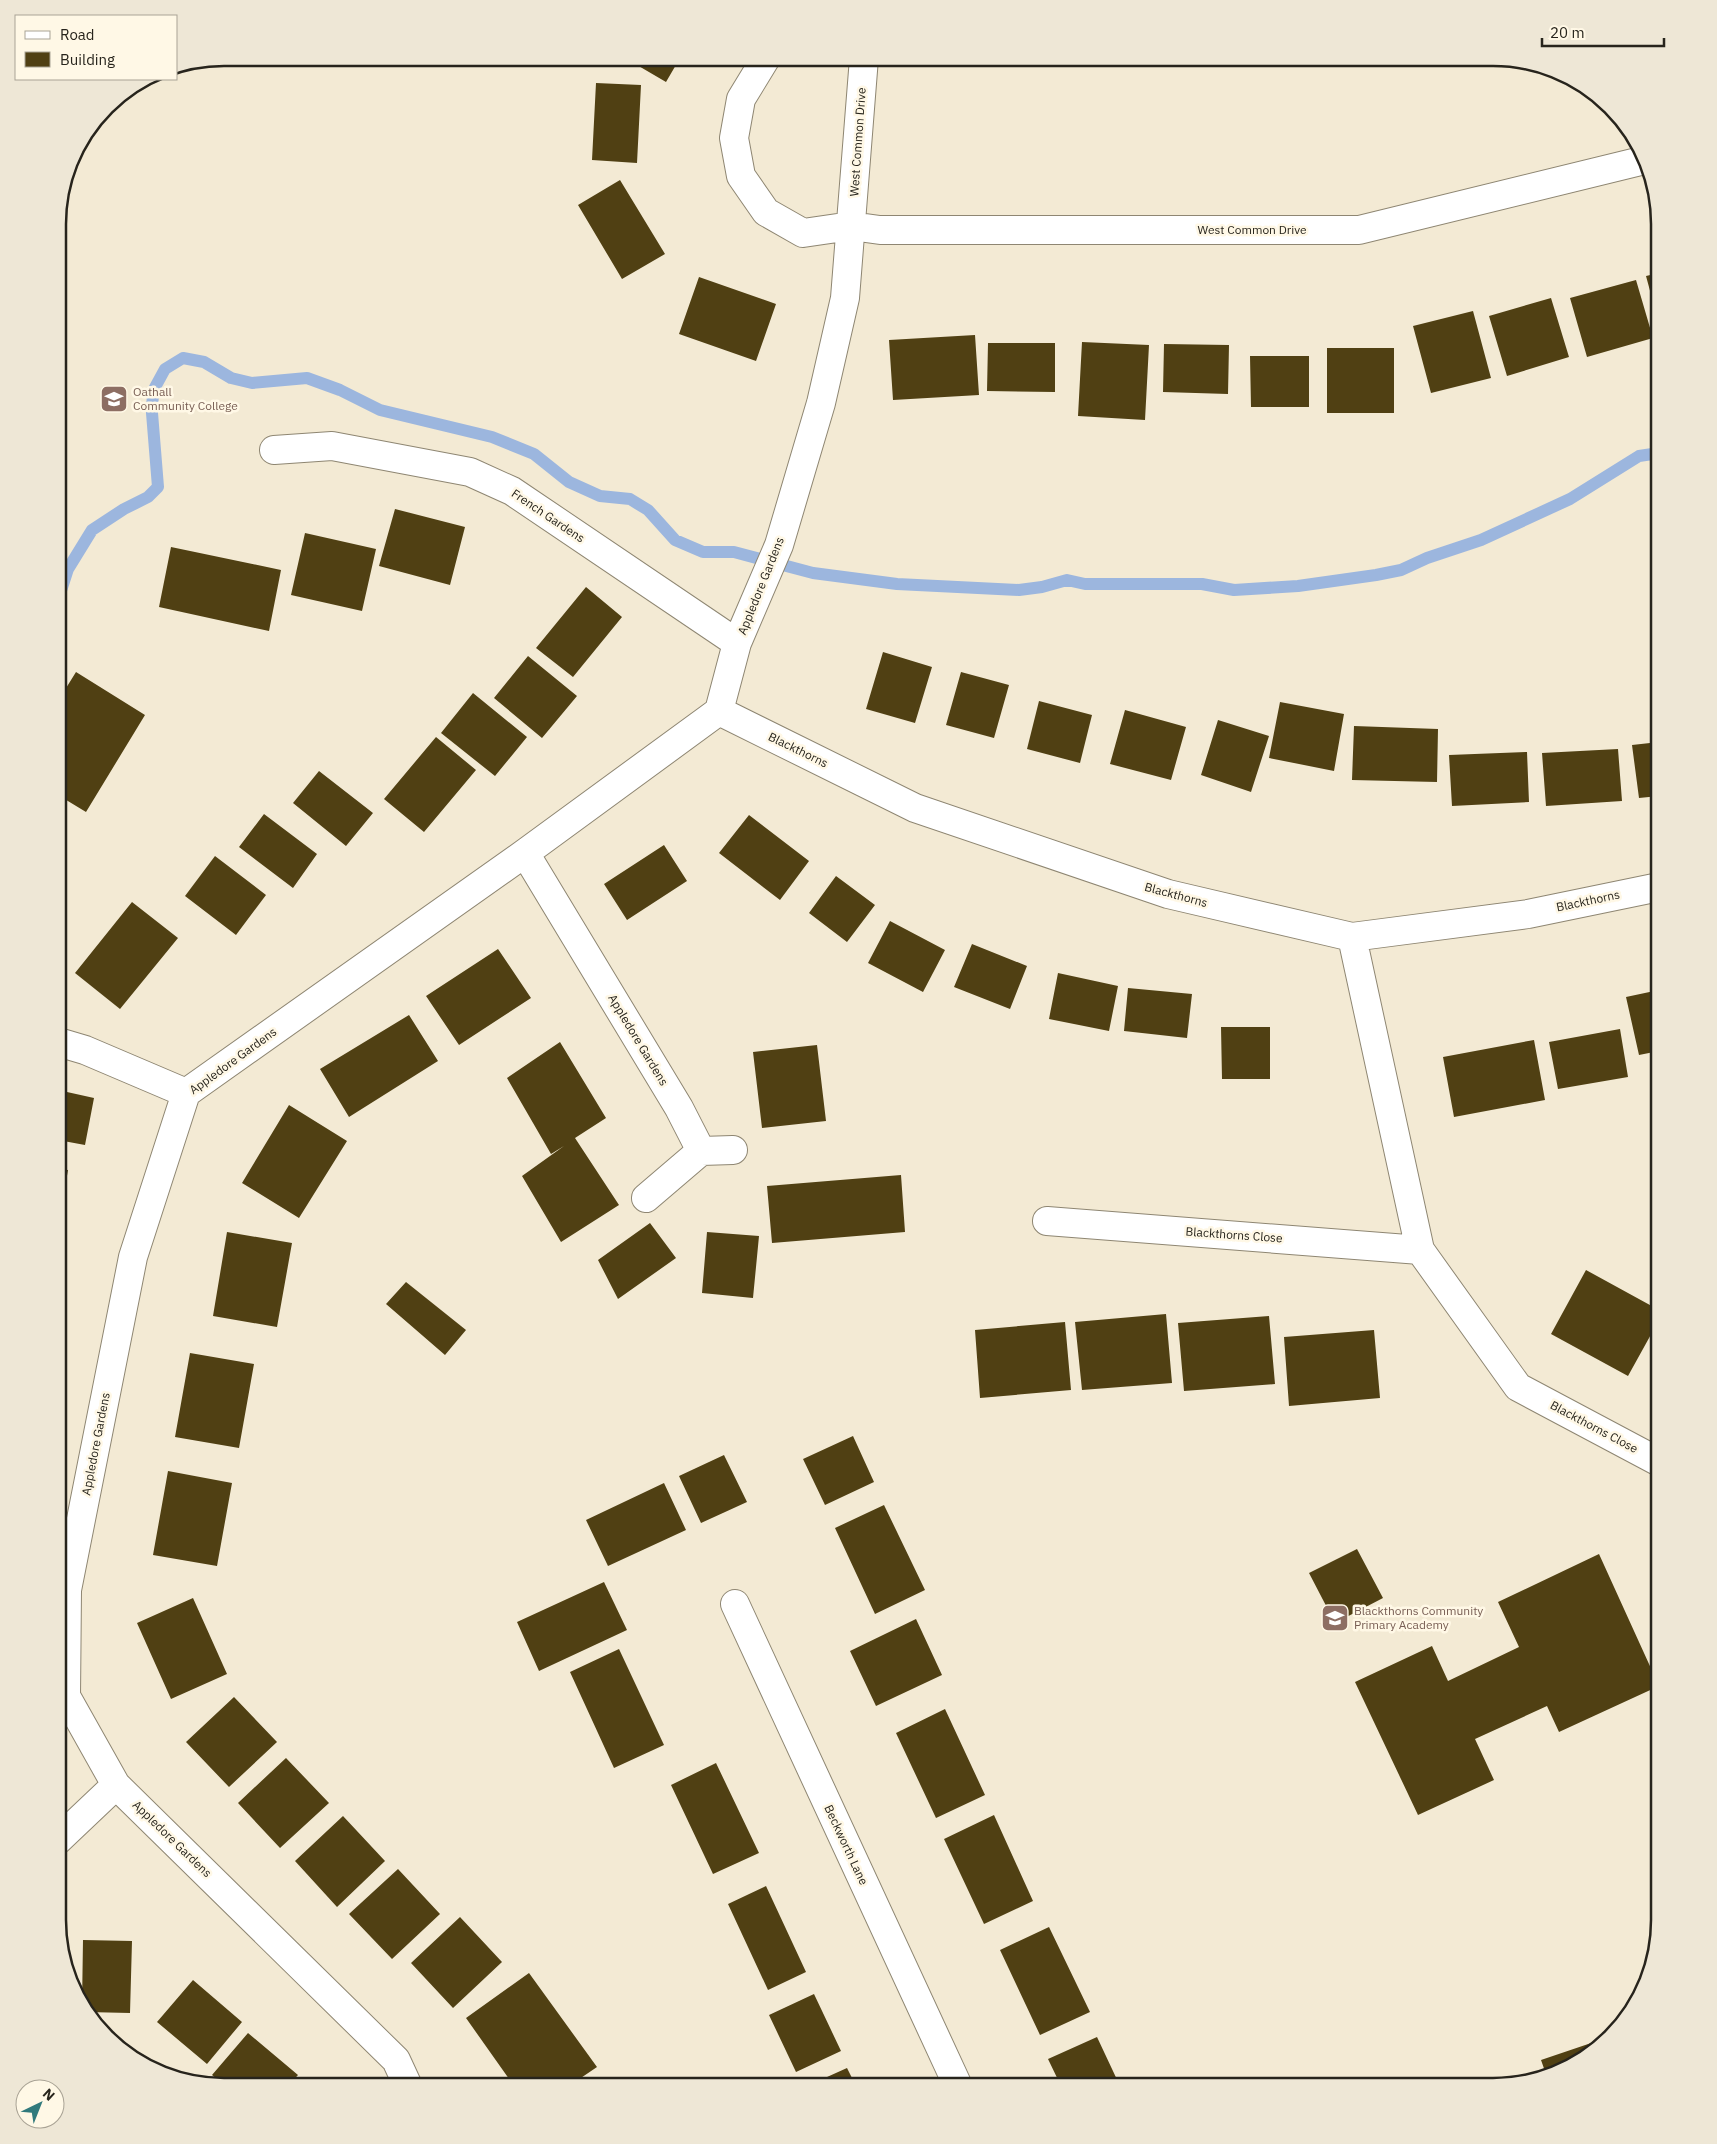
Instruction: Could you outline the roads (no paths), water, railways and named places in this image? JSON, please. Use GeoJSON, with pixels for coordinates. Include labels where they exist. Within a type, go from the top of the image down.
{"type":"FeatureCollection","features":[{"type":"Feature","properties":{"kind":"street","name":"West Common Drive"},"geometry":{"type":"LineString","coordinates":[[761,66],[741,99],[734,138],[741,176],[766,212],[803,233],[852,226],[880,230],[1359,230],[1637,162]]}},
{"type":"Feature","properties":{"kind":"street","name":"West Common Drive"},"geometry":{"type":"LineString","coordinates":[[852,226],[863,66]]}},
{"type":"Feature","properties":{"kind":"street","name":"Appledore Gardens"},"geometry":{"type":"LineString","coordinates":[[66,1681],[67,1590],[133,1257],[186,1093],[525,853],[719,711],[737,643],[779,545],[821,403],[845,298],[852,226]]}},
{"type":"Feature","properties":{"kind":"street","name":"French Gardens"},"geometry":{"type":"LineString","coordinates":[[274,450],[332,446],[470,472],[512,491],[737,643]]}},
{"type":"Feature","properties":{"kind":"street","name":"Blackthorns"},"geometry":{"type":"LineString","coordinates":[[719,711],[915,808],[1168,894],[1352,937],[1528,914],[1651,889]]}},
{"type":"Feature","properties":{"kind":"street","name":"Appledore Gardens"},"geometry":{"type":"LineString","coordinates":[[525,853],[679,1108],[701,1151]]}},
{"type":"Feature","properties":{"kind":"street","name":"Blackthorns Close"},"geometry":{"type":"LineString","coordinates":[[1352,937],[1420,1250],[1518,1387],[1651,1457]]}},
{"type":"Feature","properties":{"kind":"street"},"geometry":{"type":"LineString","coordinates":[[67,1045],[85,1050],[186,1093]]}},
{"type":"Feature","properties":{"kind":"street"},"geometry":{"type":"LineString","coordinates":[[646,1198],[701,1151],[733,1150]]}},
{"type":"Feature","properties":{"kind":"street","name":"Blackthorns Close"},"geometry":{"type":"LineString","coordinates":[[1047,1221],[1420,1250]]}},
{"type":"Feature","properties":{"kind":"street","name":"Beckworth Lane"},"geometry":{"type":"LineString","coordinates":[[734,1604],[954,2078]]}},
{"type":"Feature","properties":{"kind":"street","name":"Appledore Gardens"},"geometry":{"type":"LineString","coordinates":[[66,1696],[116,1785],[396,2060],[404,2078]]}},
{"type":"Feature","properties":{"kind":"street"},"geometry":{"type":"LineString","coordinates":[[66,1832],[116,1785]]}},
{"type":"Feature","properties":{"kind":"waterway"},"geometry":{"type":"LineString","coordinates":[[67,573],[92,530],[124,509],[148,497],[158,487],[152,413],[153,391],[165,369],[183,358],[204,362],[231,378],[252,383],[307,378],[340,390],[380,410],[492,437],[534,454],[569,482],[600,496],[630,499],[648,510],[675,540],[703,552],[734,552],[813,573],[897,584],[1019,590],[1042,587],[1067,580],[1085,584],[1202,584],[1234,590],[1298,586],[1376,575],[1401,570],[1427,558],[1481,540],[1570,499],[1639,456],[1651,454]]}},
{"type":"Feature","properties":{"kind":"place","name":"Oathall Community College"},"geometry":{"type":"Point","coordinates":[114,399]}},
{"type":"Feature","properties":{"kind":"place","name":"Blackthorns Community Primary Academy"},"geometry":{"type":"Point","coordinates":[1335,1618]}}]}
